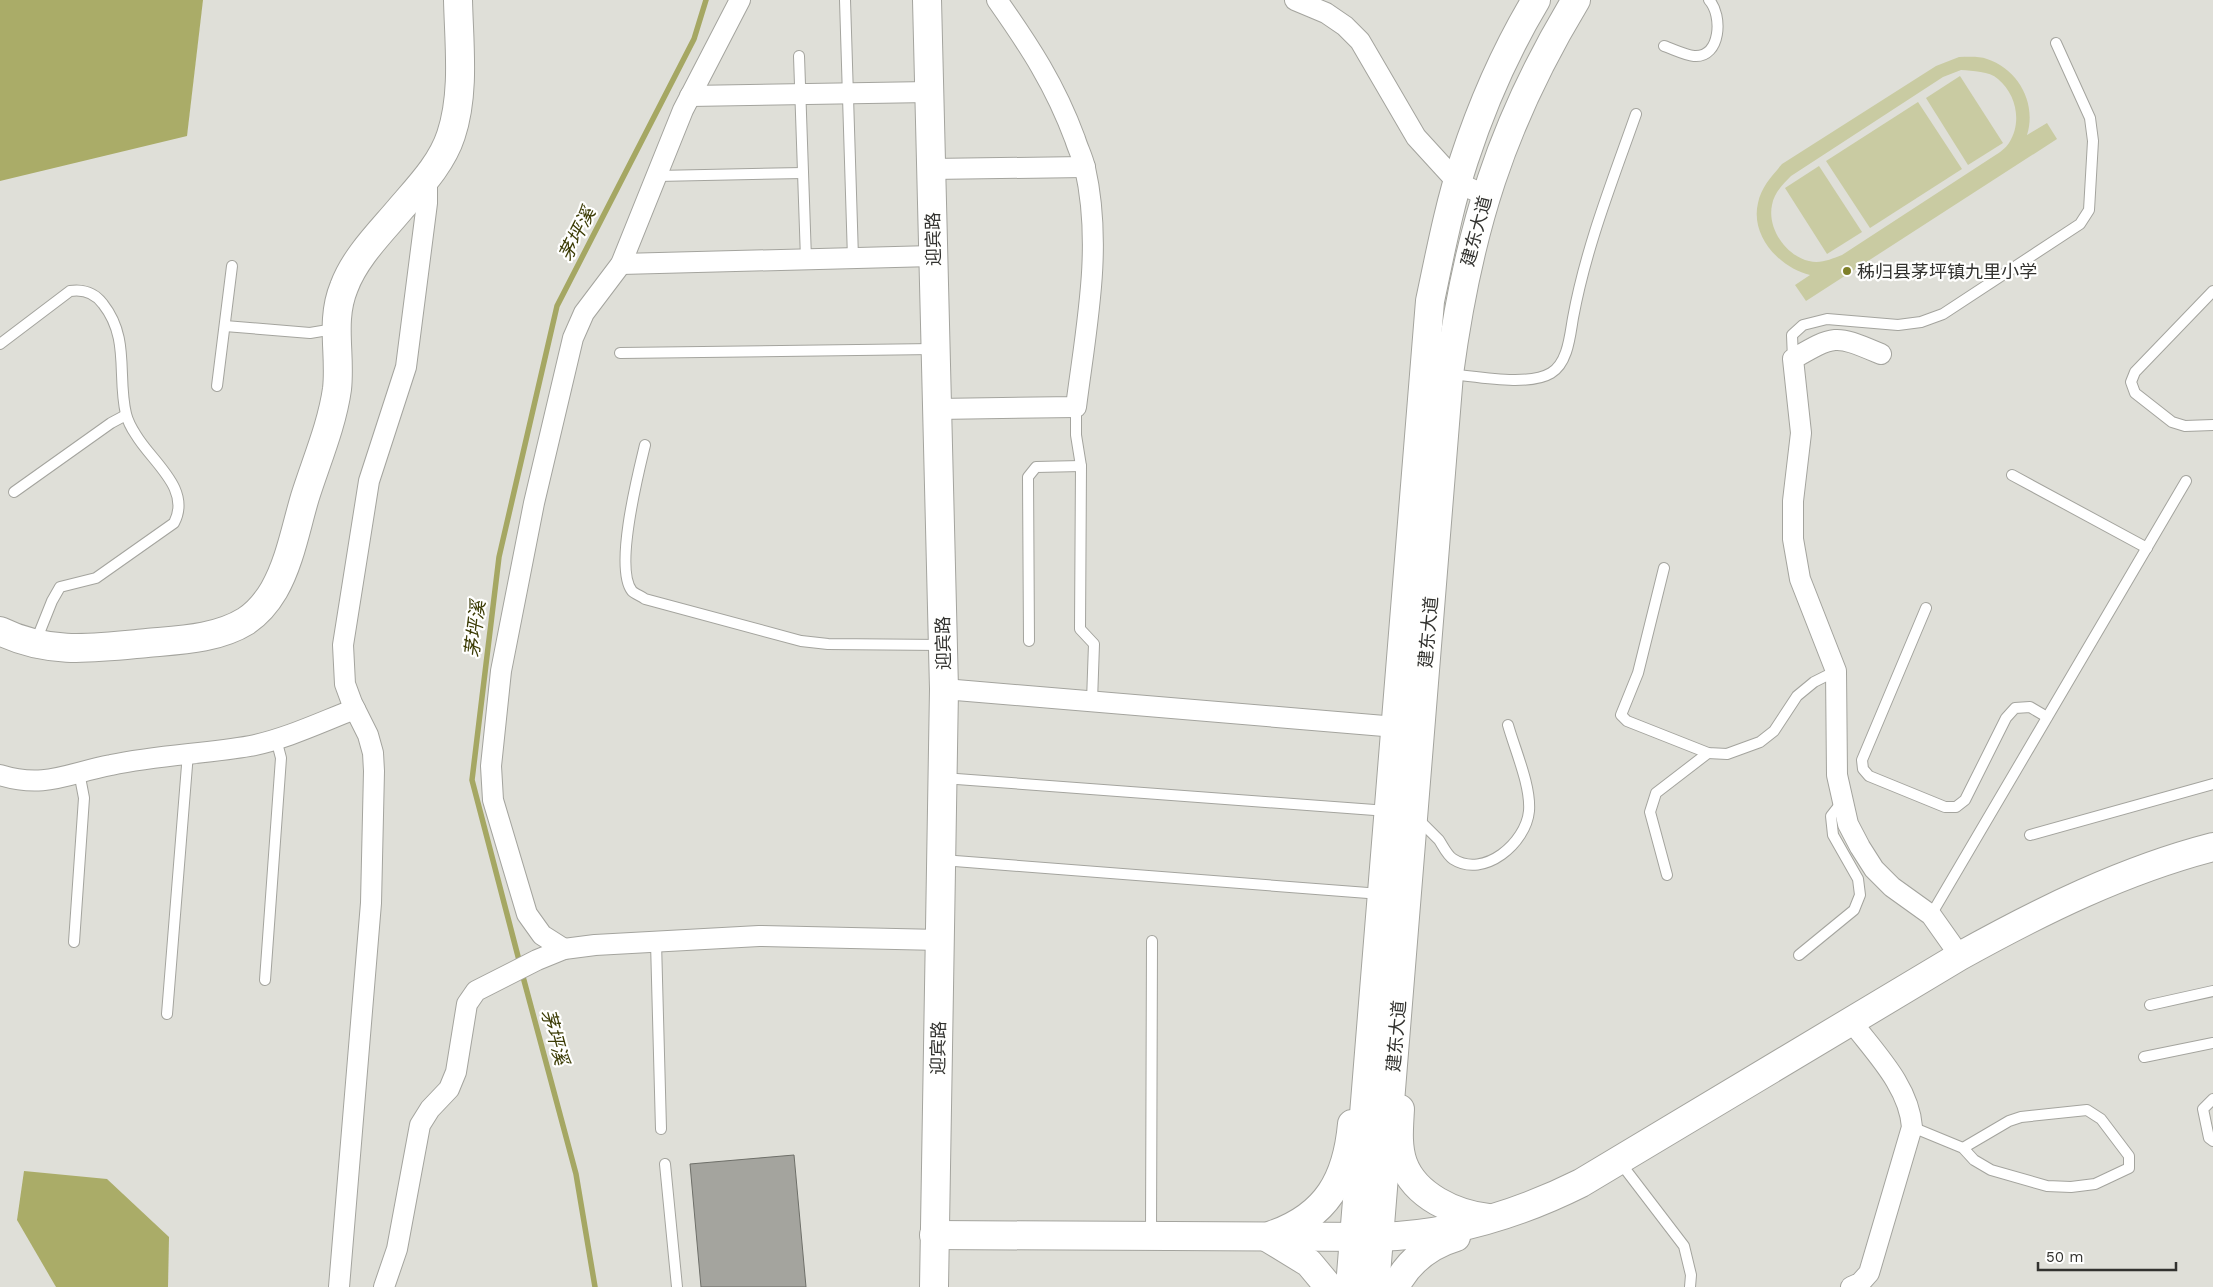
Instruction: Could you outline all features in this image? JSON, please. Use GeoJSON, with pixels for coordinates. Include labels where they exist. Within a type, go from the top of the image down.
{"type":"FeatureCollection","features":[{"type":"Feature","properties":{"kind":"main road"},"geometry":{"type":"LineString","coordinates":[[0,631],[35,645],[79,649],[204,637],[246,621],[266,602],[282,575],[332,410],[338,371],[335,328],[337,306],[344,285],[356,265],[427,177],[440,158],[451,136],[457,113],[459,89],[458,0]]}},
{"type":"Feature","properties":{"kind":"main road","name":"迎宾路"},"geometry":{"type":"LineString","coordinates":[[927,0],[944,689],[934,1287]]}},
{"type":"Feature","properties":{"kind":"main road","name":"建东大道"},"geometry":{"type":"LineString","coordinates":[[1350,1287],[1366,1237],[1401,812],[1436,373],[1430,300],[1464,159],[1518,29],[1536,0]]}},
{"type":"Feature","properties":{"kind":"main road","name":"建东大道"},"geometry":{"type":"LineString","coordinates":[[1436,373],[1458,306],[1473,238],[1485,196],[1516,110],[1546,49],[1576,0]]}},
{"type":"Feature","properties":{"kind":"main road"},"geometry":{"type":"LineString","coordinates":[[1395,1287],[1409,1265],[1436,1245],[1469,1234],[1497,1219],[1540,1203],[1619,1161],[1960,956],[2018,924],[2145,867],[2213,847]]}},
{"type":"Feature","properties":{"kind":"main road"},"geometry":{"type":"LineString","coordinates":[[1381,1055],[1400,1106],[1400,1150],[1403,1164],[1410,1176],[1430,1196],[1454,1210],[1497,1219]]}},
{"type":"Feature","properties":{"kind":"main road"},"geometry":{"type":"LineString","coordinates":[[1267,1237],[1305,1219],[1334,1190],[1349,1152],[1354,1108],[1381,1055]]}},
{"type":"Feature","properties":{"kind":"main road"},"geometry":{"type":"LineString","coordinates":[[934,1235],[1409,1236],[1497,1219]]}},
{"type":"Feature","properties":{"kind":"main road"},"geometry":{"type":"LineString","coordinates":[[1267,1237],[1309,1263],[1328,1287]]}},
{"type":"Feature","properties":{"kind":"main road","name":"建东大道"},"geometry":{"type":"LineString","coordinates":[[1366,1237],[1375,1287]]}},
{"type":"Feature","properties":{"kind":"street"},"geometry":{"type":"LineString","coordinates":[[564,950],[542,935],[527,914],[494,800],[491,766],[501,671],[534,503],[573,338],[584,313],[621,264],[690,96],[740,0]]}},
{"type":"Feature","properties":{"kind":"street"},"geometry":{"type":"LineString","coordinates":[[937,409],[1076,407],[1092,288],[1093,229],[1085,167],[1066,115],[1040,61],[997,0]]}},
{"type":"Feature","properties":{"kind":"street"},"geometry":{"type":"LineString","coordinates":[[1295,0],[1326,13],[1346,26],[1360,41],[1416,137],[1458,183],[1485,196]]}},
{"type":"Feature","properties":{"kind":"street"},"geometry":{"type":"LineString","coordinates":[[690,96],[929,92]]}},
{"type":"Feature","properties":{"kind":"street"},"geometry":{"type":"LineString","coordinates":[[931,169],[1085,167]]}},
{"type":"Feature","properties":{"kind":"street"},"geometry":{"type":"LineString","coordinates":[[339,1287],[371,893],[373,753],[368,735],[354,709],[345,684],[345,625],[369,481],[406,367],[427,203],[427,177]]}},
{"type":"Feature","properties":{"kind":"street"},"geometry":{"type":"LineString","coordinates":[[621,264],[933,256]]}},
{"type":"Feature","properties":{"kind":"street"},"geometry":{"type":"LineString","coordinates":[[1881,354],[1836,338],[1822,342],[1793,359],[1800,433],[1793,501],[1793,539],[1800,579],[1836,671],[1838,699],[1835,749],[1837,775],[1848,824],[1874,869],[1892,887],[1931,915],[1960,956]]}},
{"type":"Feature","properties":{"kind":"street"},"geometry":{"type":"LineString","coordinates":[[944,689],[1407,728]]}},
{"type":"Feature","properties":{"kind":"street"},"geometry":{"type":"LineString","coordinates":[[0,775],[17,781],[39,782],[111,764],[251,746],[276,739],[354,709]]}},
{"type":"Feature","properties":{"kind":"street"},"geometry":{"type":"LineString","coordinates":[[384,1287],[397,1249],[420,1125],[430,1109],[449,1089],[456,1072],[467,1004],[476,991],[537,960],[564,950],[656,942],[779,936],[940,940]]}},
{"type":"Feature","properties":{"kind":"street"},"geometry":{"type":"LineString","coordinates":[[1851,1021],[1903,1092],[1910,1109],[1912,1126],[1869,1273],[1860,1283],[1851,1287]]}},
{"type":"Feature","properties":{"kind":"lane"},"geometry":{"type":"LineString","coordinates":[[845,0],[853,258]]}},
{"type":"Feature","properties":{"kind":"lane"},"geometry":{"type":"LineString","coordinates":[[1664,46],[1695,56],[1708,52],[1716,38],[1719,23],[1714,6],[1709,0]]}},
{"type":"Feature","properties":{"kind":"lane"},"geometry":{"type":"LineString","coordinates":[[1793,359],[1792,336],[1803,325],[1826,320],[1881,324],[1922,322],[1943,314],[2080,224],[2089,210],[2093,141],[2090,118],[2056,43]]}},
{"type":"Feature","properties":{"kind":"lane"},"geometry":{"type":"LineString","coordinates":[[799,56],[806,259]]}},
{"type":"Feature","properties":{"kind":"lane"},"geometry":{"type":"LineString","coordinates":[[1436,373],[1515,379],[1534,378],[1552,373],[1564,357],[1588,252],[1636,114]]}},
{"type":"Feature","properties":{"kind":"lane"},"geometry":{"type":"LineString","coordinates":[[657,176],[803,173]]}},
{"type":"Feature","properties":{"kind":"lane"},"geometry":{"type":"LineString","coordinates":[[217,386],[232,266]]}},
{"type":"Feature","properties":{"kind":"lane"},"geometry":{"type":"LineString","coordinates":[[0,344],[70,292],[80,290],[100,300],[116,326],[121,344],[126,415],[139,440],[172,482],[180,504],[179,514],[174,523],[96,578],[60,587],[52,601],[35,645]]}},
{"type":"Feature","properties":{"kind":"lane"},"geometry":{"type":"LineString","coordinates":[[2213,291],[2135,372],[2131,382],[2135,392],[2172,422],[2185,426],[2213,425]]}},
{"type":"Feature","properties":{"kind":"lane"},"geometry":{"type":"LineString","coordinates":[[224,326],[310,333],[335,328]]}},
{"type":"Feature","properties":{"kind":"lane"},"geometry":{"type":"LineString","coordinates":[[620,353],[935,349]]}},
{"type":"Feature","properties":{"kind":"lane"},"geometry":{"type":"LineString","coordinates":[[1076,407],[1076,435],[1081,466],[1080,629],[1094,644],[1092,701]]}},
{"type":"Feature","properties":{"kind":"lane"},"geometry":{"type":"LineString","coordinates":[[14,492],[111,423],[126,415]]}},
{"type":"Feature","properties":{"kind":"lane"},"geometry":{"type":"LineString","coordinates":[[644,445],[630,509],[628,529],[626,578],[633,592],[645,599],[801,641],[828,644],[943,645]]}},
{"type":"Feature","properties":{"kind":"lane"},"geometry":{"type":"LineString","coordinates":[[1029,641],[1028,476],[1036,467],[1081,466]]}},
{"type":"Feature","properties":{"kind":"lane"},"geometry":{"type":"LineString","coordinates":[[2012,475],[2147,548]]}},
{"type":"Feature","properties":{"kind":"lane"},"geometry":{"type":"LineString","coordinates":[[1931,915],[2186,481]]}},
{"type":"Feature","properties":{"kind":"lane"},"geometry":{"type":"LineString","coordinates":[[1664,568],[1638,673],[1621,714],[1627,721],[1708,753],[1726,754],[1760,742],[1774,731],[1797,696],[1814,682],[1836,671]]}},
{"type":"Feature","properties":{"kind":"lane"},"geometry":{"type":"LineString","coordinates":[[1926,608],[1862,760],[1862,769],[1869,776],[1945,807],[1956,807],[1965,800],[2006,718],[2015,708],[2030,708],[2047,717]]}},
{"type":"Feature","properties":{"kind":"lane"},"geometry":{"type":"LineString","coordinates":[[942,778],[1401,812],[1452,859],[1471,864],[1492,861],[1507,851],[1520,836],[1529,812],[1526,789],[1508,725]]}},
{"type":"Feature","properties":{"kind":"lane"},"geometry":{"type":"LineString","coordinates":[[265,980],[281,758],[276,739]]}},
{"type":"Feature","properties":{"kind":"lane"},"geometry":{"type":"LineString","coordinates":[[167,1014],[188,753]]}},
{"type":"Feature","properties":{"kind":"lane"},"geometry":{"type":"LineString","coordinates":[[1667,875],[1650,812],[1656,793],[1708,753]]}},
{"type":"Feature","properties":{"kind":"lane"},"geometry":{"type":"LineString","coordinates":[[74,942],[84,798],[79,772]]}},
{"type":"Feature","properties":{"kind":"lane"},"geometry":{"type":"LineString","coordinates":[[2030,835],[2213,784]]}},
{"type":"Feature","properties":{"kind":"lane"},"geometry":{"type":"LineString","coordinates":[[1799,955],[1854,910],[1860,895],[1858,879],[1833,834],[1831,816],[1843,802]]}},
{"type":"Feature","properties":{"kind":"lane"},"geometry":{"type":"LineString","coordinates":[[941,860],[1394,895]]}},
{"type":"Feature","properties":{"kind":"lane"},"geometry":{"type":"LineString","coordinates":[[1152,941],[1152,1236]]}},
{"type":"Feature","properties":{"kind":"lane"},"geometry":{"type":"LineString","coordinates":[[656,942],[661,1129]]}},
{"type":"Feature","properties":{"kind":"lane"},"geometry":{"type":"LineString","coordinates":[[2150,1005],[2213,992]]}},
{"type":"Feature","properties":{"kind":"lane"},"geometry":{"type":"LineString","coordinates":[[2144,1058],[2213,1043]]}},
{"type":"Feature","properties":{"kind":"lane"},"geometry":{"type":"LineString","coordinates":[[2213,1099],[2203,1108],[2209,1138],[2213,1141]]}},
{"type":"Feature","properties":{"kind":"lane"},"geometry":{"type":"LineString","coordinates":[[1912,1126],[1963,1148],[1974,1160],[1991,1170],[2047,1186],[2071,1187],[2095,1184],[2129,1168],[2129,1156],[2101,1119],[2088,1110],[2021,1117],[2009,1121],[1963,1148]]}},
{"type":"Feature","properties":{"kind":"lane"},"geometry":{"type":"LineString","coordinates":[[1619,1161],[1684,1246],[1691,1275],[1690,1287]]}},
{"type":"Feature","properties":{"kind":"lane"},"geometry":{"type":"LineString","coordinates":[[665,1164],[677,1287]]}},
{"type":"Feature","properties":{"kind":"green space"},"geometry":{"type":"Polygon","coordinates":[[[0,0],[203,0],[187,136],[0,181],[0,0]]]}},
{"type":"Feature","properties":{"kind":"green space"},"geometry":{"type":"Polygon","coordinates":[[[1959,57],[1981,57],[1998,64],[2016,79],[2027,100],[2029,123],[2027,135],[2047,123],[2057,139],[1806,301],[1795,285],[1810,275],[1799,271],[1778,258],[1763,238],[1757,215],[1759,197],[1764,187],[1782,164],[1936,66],[1959,57]],[[1961,70],[1943,77],[1791,176],[1777,193],[1772,205],[1771,214],[1775,232],[1786,247],[1801,258],[1813,262],[1826,261],[1842,255],[2006,147],[2013,135],[2016,118],[2010,93],[1998,79],[1990,74],[1961,70]]]}},
{"type":"Feature","properties":{"kind":"green space"},"geometry":{"type":"Polygon","coordinates":[[[1960,76],[2003,143],[1968,165],[1926,98],[1960,76]]]}},
{"type":"Feature","properties":{"kind":"green space"},"geometry":{"type":"Polygon","coordinates":[[[1918,102],[1962,169],[1870,228],[1826,161],[1918,102]]]}},
{"type":"Feature","properties":{"kind":"green space"},"geometry":{"type":"Polygon","coordinates":[[[1819,166],[1862,232],[1827,254],[1785,188],[1819,166]]]}},
{"type":"Feature","properties":{"kind":"green space"},"geometry":{"type":"Polygon","coordinates":[[[24,1171],[107,1179],[169,1237],[168,1287],[56,1287],[17,1220],[24,1171]]]}},
{"type":"Feature","properties":{"kind":"building"},"geometry":{"type":"Polygon","coordinates":[[[794,1155],[806,1287],[701,1287],[690,1164],[794,1155]]]}},
{"type":"Feature","properties":{"kind":"waterway","name":"茅坪溪"},"geometry":{"type":"LineString","coordinates":[[520,964],[472,780],[499,557],[557,306],[694,39],[706,0]]}},
{"type":"Feature","properties":{"kind":"waterway","name":"茅坪溪"},"geometry":{"type":"LineString","coordinates":[[522,973],[576,1174],[595,1287]]}},
{"type":"Feature","properties":{"kind":"place","name":"秭归县茅坪镇九里小学"},"geometry":{"type":"Point","coordinates":[1847,271]}}]}
